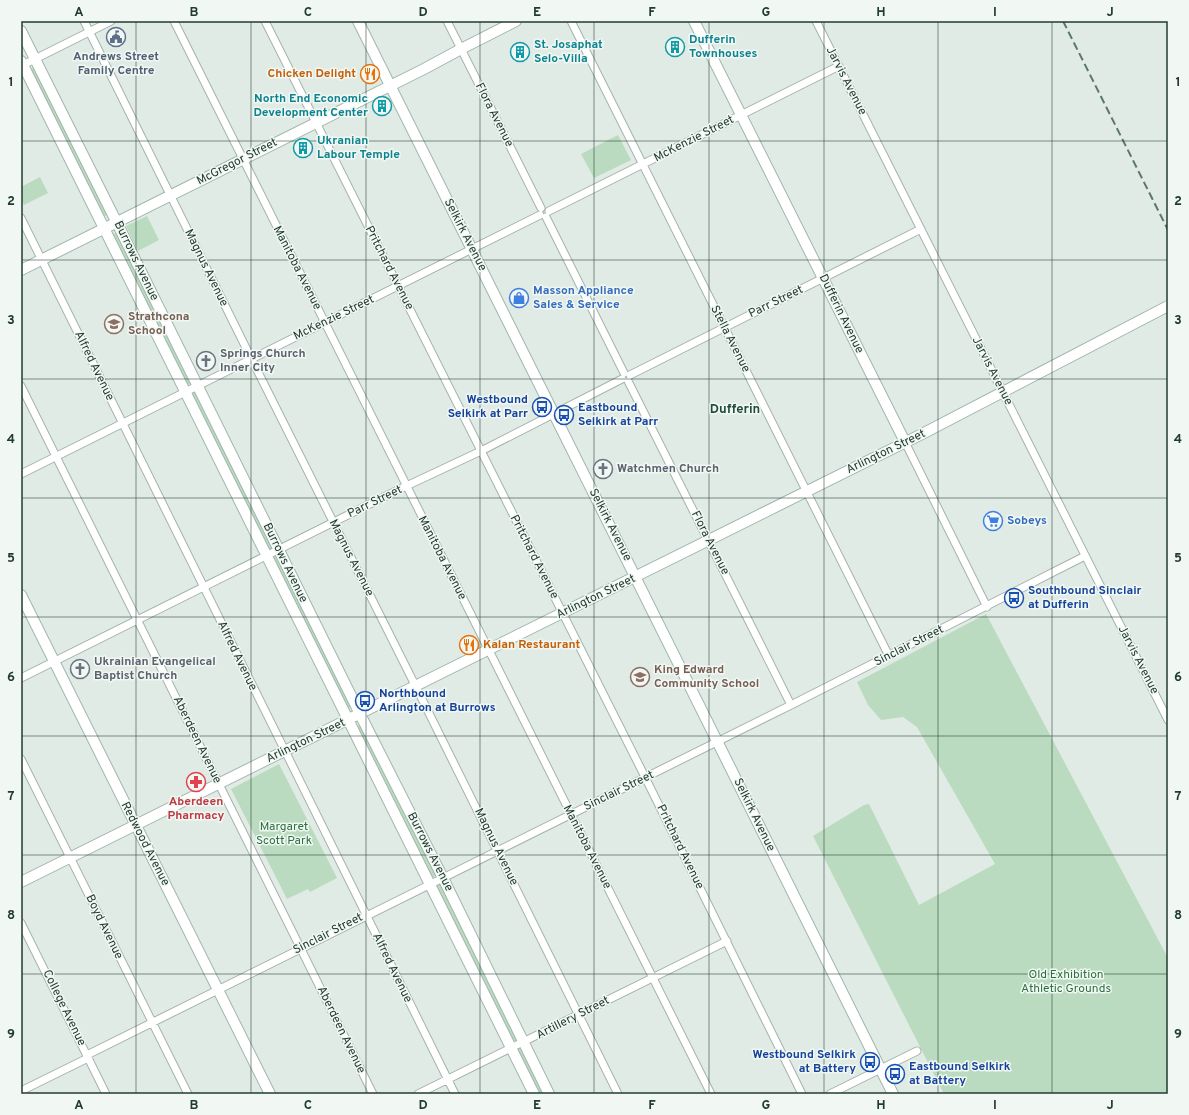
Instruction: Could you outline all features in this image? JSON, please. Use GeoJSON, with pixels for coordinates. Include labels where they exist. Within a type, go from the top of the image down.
{"type":"FeatureCollection","features":[{"type":"Feature","properties":{"kind":"street","name":"Magnus Avenue"},"geometry":{"type":"LineString","coordinates":[[84,21],[618,1094]]}},
{"type":"Feature","properties":{"kind":"street"},"geometry":{"type":"LineString","coordinates":[[22,64],[111,21]]}},
{"type":"Feature","properties":{"kind":"street","name":"Manitoba Avenue"},"geometry":{"type":"LineString","coordinates":[[174,21],[711,1094]]}},
{"type":"Feature","properties":{"kind":"street","name":"Pritchard Avenue"},"geometry":{"type":"LineString","coordinates":[[265,21],[645,777],[802,1094]]}},
{"type":"Feature","properties":{"kind":"street","name":"Selkirk Avenue"},"geometry":{"type":"LineString","coordinates":[[358,21],[893,1094]]}},
{"type":"Feature","properties":{"kind":"street","name":"Flora Avenue"},"geometry":{"type":"LineString","coordinates":[[448,21],[791,706]]}},
{"type":"Feature","properties":{"kind":"street","name":"McGregor Street"},"geometry":{"type":"LineString","coordinates":[[21,270],[391,86],[516,21]]}},
{"type":"Feature","properties":{"kind":"street","name":"Stella Avenue"},"geometry":{"type":"LineString","coordinates":[[571,21],[889,656]]}},
{"type":"Feature","properties":{"kind":"street","name":"Dufferin Avenue"},"geometry":{"type":"LineString","coordinates":[[694,21],[987,607]]}},
{"type":"Feature","properties":{"kind":"street","name":"Jarvis Avenue"},"geometry":{"type":"LineString","coordinates":[[816,21],[1168,720]]}},
{"type":"Feature","properties":{"kind":"street","name":"Burrows Avenue"},"geometry":{"type":"LineString","coordinates":[[21,31],[360,714],[444,878],[549,1094]]}},
{"type":"Feature","properties":{"kind":"street","name":"Burrows Avenue"},"geometry":{"type":"LineString","coordinates":[[22,64],[534,1094]]}},
{"type":"Feature","properties":{"kind":"street","name":"McKenzie Street"},"geometry":{"type":"LineString","coordinates":[[21,474],[839,66]]}},
{"type":"Feature","properties":{"kind":"street","name":"Alfred Avenue"},"geometry":{"type":"LineString","coordinates":[[21,218],[454,1094]]}},
{"type":"Feature","properties":{"kind":"street","name":"Parr Street"},"geometry":{"type":"LineString","coordinates":[[21,678],[204,588],[333,522],[481,451],[921,229]]}},
{"type":"Feature","properties":{"kind":"street","name":"Arlington Street"},"geometry":{"type":"LineString","coordinates":[[21,882],[922,434],[1168,306]]}},
{"type":"Feature","properties":{"kind":"street","name":"Aberdeen Avenue"},"geometry":{"type":"LineString","coordinates":[[21,386],[373,1094]]}},
{"type":"Feature","properties":{"kind":"street","name":"Sinclair Street"},"geometry":{"type":"LineString","coordinates":[[21,1091],[217,989],[791,706],[1085,556]]}},
{"type":"Feature","properties":{"kind":"street","name":"Redwood Avenue"},"geometry":{"type":"LineString","coordinates":[[21,595],[270,1094]]}},
{"type":"Feature","properties":{"kind":"street","name":"Boyd Avenue"},"geometry":{"type":"LineString","coordinates":[[21,760],[188,1094]]}},
{"type":"Feature","properties":{"kind":"street","name":"College Avenue"},"geometry":{"type":"LineString","coordinates":[[21,923],[106,1094]]}},
{"type":"Feature","properties":{"kind":"street","name":"Artillery Street"},"geometry":{"type":"LineString","coordinates":[[418,1094],[727,941]]}},
{"type":"Feature","properties":{"kind":"street"},"geometry":{"type":"LineString","coordinates":[[830,1094],[917,1051]]}},
{"type":"Feature","properties":{"kind":"green space"},"geometry":{"type":"Polygon","coordinates":[[[35,67],[107,212],[107,215],[105,216],[103,215],[32,73],[31,69],[35,67]]]}},
{"type":"Feature","properties":{"kind":"green space"},"geometry":{"type":"Polygon","coordinates":[[[618,135],[631,160],[594,178],[581,154],[618,135]]]}},
{"type":"Feature","properties":{"kind":"green space"},"geometry":{"type":"Polygon","coordinates":[[[40,177],[48,193],[24,205],[21,199],[21,187],[40,177]]]}},
{"type":"Feature","properties":{"kind":"green space"},"geometry":{"type":"Polygon","coordinates":[[[147,216],[159,240],[138,251],[126,226],[147,216]]]}},
{"type":"Feature","properties":{"kind":"green space"},"geometry":{"type":"Polygon","coordinates":[[[116,233],[119,236],[192,383],[191,384],[187,385],[112,234],[116,233]]]}},
{"type":"Feature","properties":{"kind":"green space"},"geometry":{"type":"Polygon","coordinates":[[[196,392],[273,548],[269,550],[191,393],[196,392]]]}},
{"type":"Feature","properties":{"kind":"green space"},"geometry":{"type":"Polygon","coordinates":[[[277,556],[351,707],[349,708],[345,703],[273,559],[277,556]]]}},
{"type":"Feature","properties":{"kind":"green space","name":"Old Exhibition Athletic Grounds"},"geometry":{"type":"Polygon","coordinates":[[[986,614],[1168,958],[1168,1094],[944,1094],[813,836],[864,805],[869,804],[919,905],[995,864],[917,727],[903,717],[881,720],[868,705],[857,682],[986,614]]]}},
{"type":"Feature","properties":{"kind":"green space"},"geometry":{"type":"Polygon","coordinates":[[[360,725],[436,874],[434,877],[431,877],[359,732],[358,726],[360,725]]]}},
{"type":"Feature","properties":{"kind":"green space","name":"Margaret Scott Park"},"geometry":{"type":"Polygon","coordinates":[[[279,764],[337,878],[310,892],[308,889],[287,899],[231,789],[279,764]]]}},
{"type":"Feature","properties":{"kind":"green space"},"geometry":{"type":"Polygon","coordinates":[[[441,883],[517,1040],[516,1041],[512,1041],[436,886],[441,883]]]}},
{"type":"Feature","properties":{"kind":"green space"},"geometry":{"type":"Polygon","coordinates":[[[521,1047],[546,1094],[538,1094],[517,1050],[521,1047]]]}},
{"type":"Feature","properties":{"kind":"railway"},"geometry":{"type":"LineString","coordinates":[[1063,21],[1168,230]]}},
{"type":"Feature","properties":{"kind":"place","name":"Andrews Street Family Centre"},"geometry":{"type":"Point","coordinates":[116,37]}},
{"type":"Feature","properties":{"kind":"place","name":"Dufferin Townhouses"},"geometry":{"type":"Point","coordinates":[675,47]}},
{"type":"Feature","properties":{"kind":"place","name":"St. Josaphat Selo-Villa"},"geometry":{"type":"Point","coordinates":[520,52]}},
{"type":"Feature","properties":{"kind":"place","name":"Chicken Delight"},"geometry":{"type":"Point","coordinates":[370,74]}},
{"type":"Feature","properties":{"kind":"place","name":"North End Economic Development Center"},"geometry":{"type":"Point","coordinates":[382,106]}},
{"type":"Feature","properties":{"kind":"place","name":"Ukranian Labour Temple"},"geometry":{"type":"Point","coordinates":[303,148]}},
{"type":"Feature","properties":{"kind":"place","name":"Masson Appliance Sales & Service"},"geometry":{"type":"Point","coordinates":[519,298]}},
{"type":"Feature","properties":{"kind":"place","name":"Strathcona School"},"geometry":{"type":"Point","coordinates":[114,324]}},
{"type":"Feature","properties":{"kind":"place","name":"Springs Church Inner City"},"geometry":{"type":"Point","coordinates":[206,361]}},
{"type":"Feature","properties":{"kind":"place","name":"Westbound Selkirk at Parr"},"geometry":{"type":"Point","coordinates":[542,407]}},
{"type":"Feature","properties":{"kind":"place","name":"Eastbound Selkirk at Parr"},"geometry":{"type":"Point","coordinates":[564,415]}},
{"type":"Feature","properties":{"kind":"place","name":"Watchmen Church"},"geometry":{"type":"Point","coordinates":[603,469]}},
{"type":"Feature","properties":{"kind":"place","name":"Sobeys"},"geometry":{"type":"Point","coordinates":[993,521]}},
{"type":"Feature","properties":{"kind":"place","name":"Southbound Sinclair at Dufferin"},"geometry":{"type":"Point","coordinates":[1014,598]}},
{"type":"Feature","properties":{"kind":"place","name":"Kalan Restaurant"},"geometry":{"type":"Point","coordinates":[469,645]}},
{"type":"Feature","properties":{"kind":"place","name":"Ukrainian Evangelical Baptist Church"},"geometry":{"type":"Point","coordinates":[80,669]}},
{"type":"Feature","properties":{"kind":"place","name":"King Edward Community School"},"geometry":{"type":"Point","coordinates":[640,677]}},
{"type":"Feature","properties":{"kind":"place","name":"Northbound Arlington at Burrows"},"geometry":{"type":"Point","coordinates":[365,701]}},
{"type":"Feature","properties":{"kind":"place","name":"Aberdeen Pharmacy"},"geometry":{"type":"Point","coordinates":[196,782]}},
{"type":"Feature","properties":{"kind":"place","name":"Westbound Selkirk at Battery"},"geometry":{"type":"Point","coordinates":[870,1062]}},
{"type":"Feature","properties":{"kind":"place","name":"Eastbound Selkirk at Battery"},"geometry":{"type":"Point","coordinates":[895,1074]}},
{"type":"Feature","properties":{"kind":"district","name":"Dufferin"},"geometry":{"type":"Point","coordinates":[735,410]}}]}
